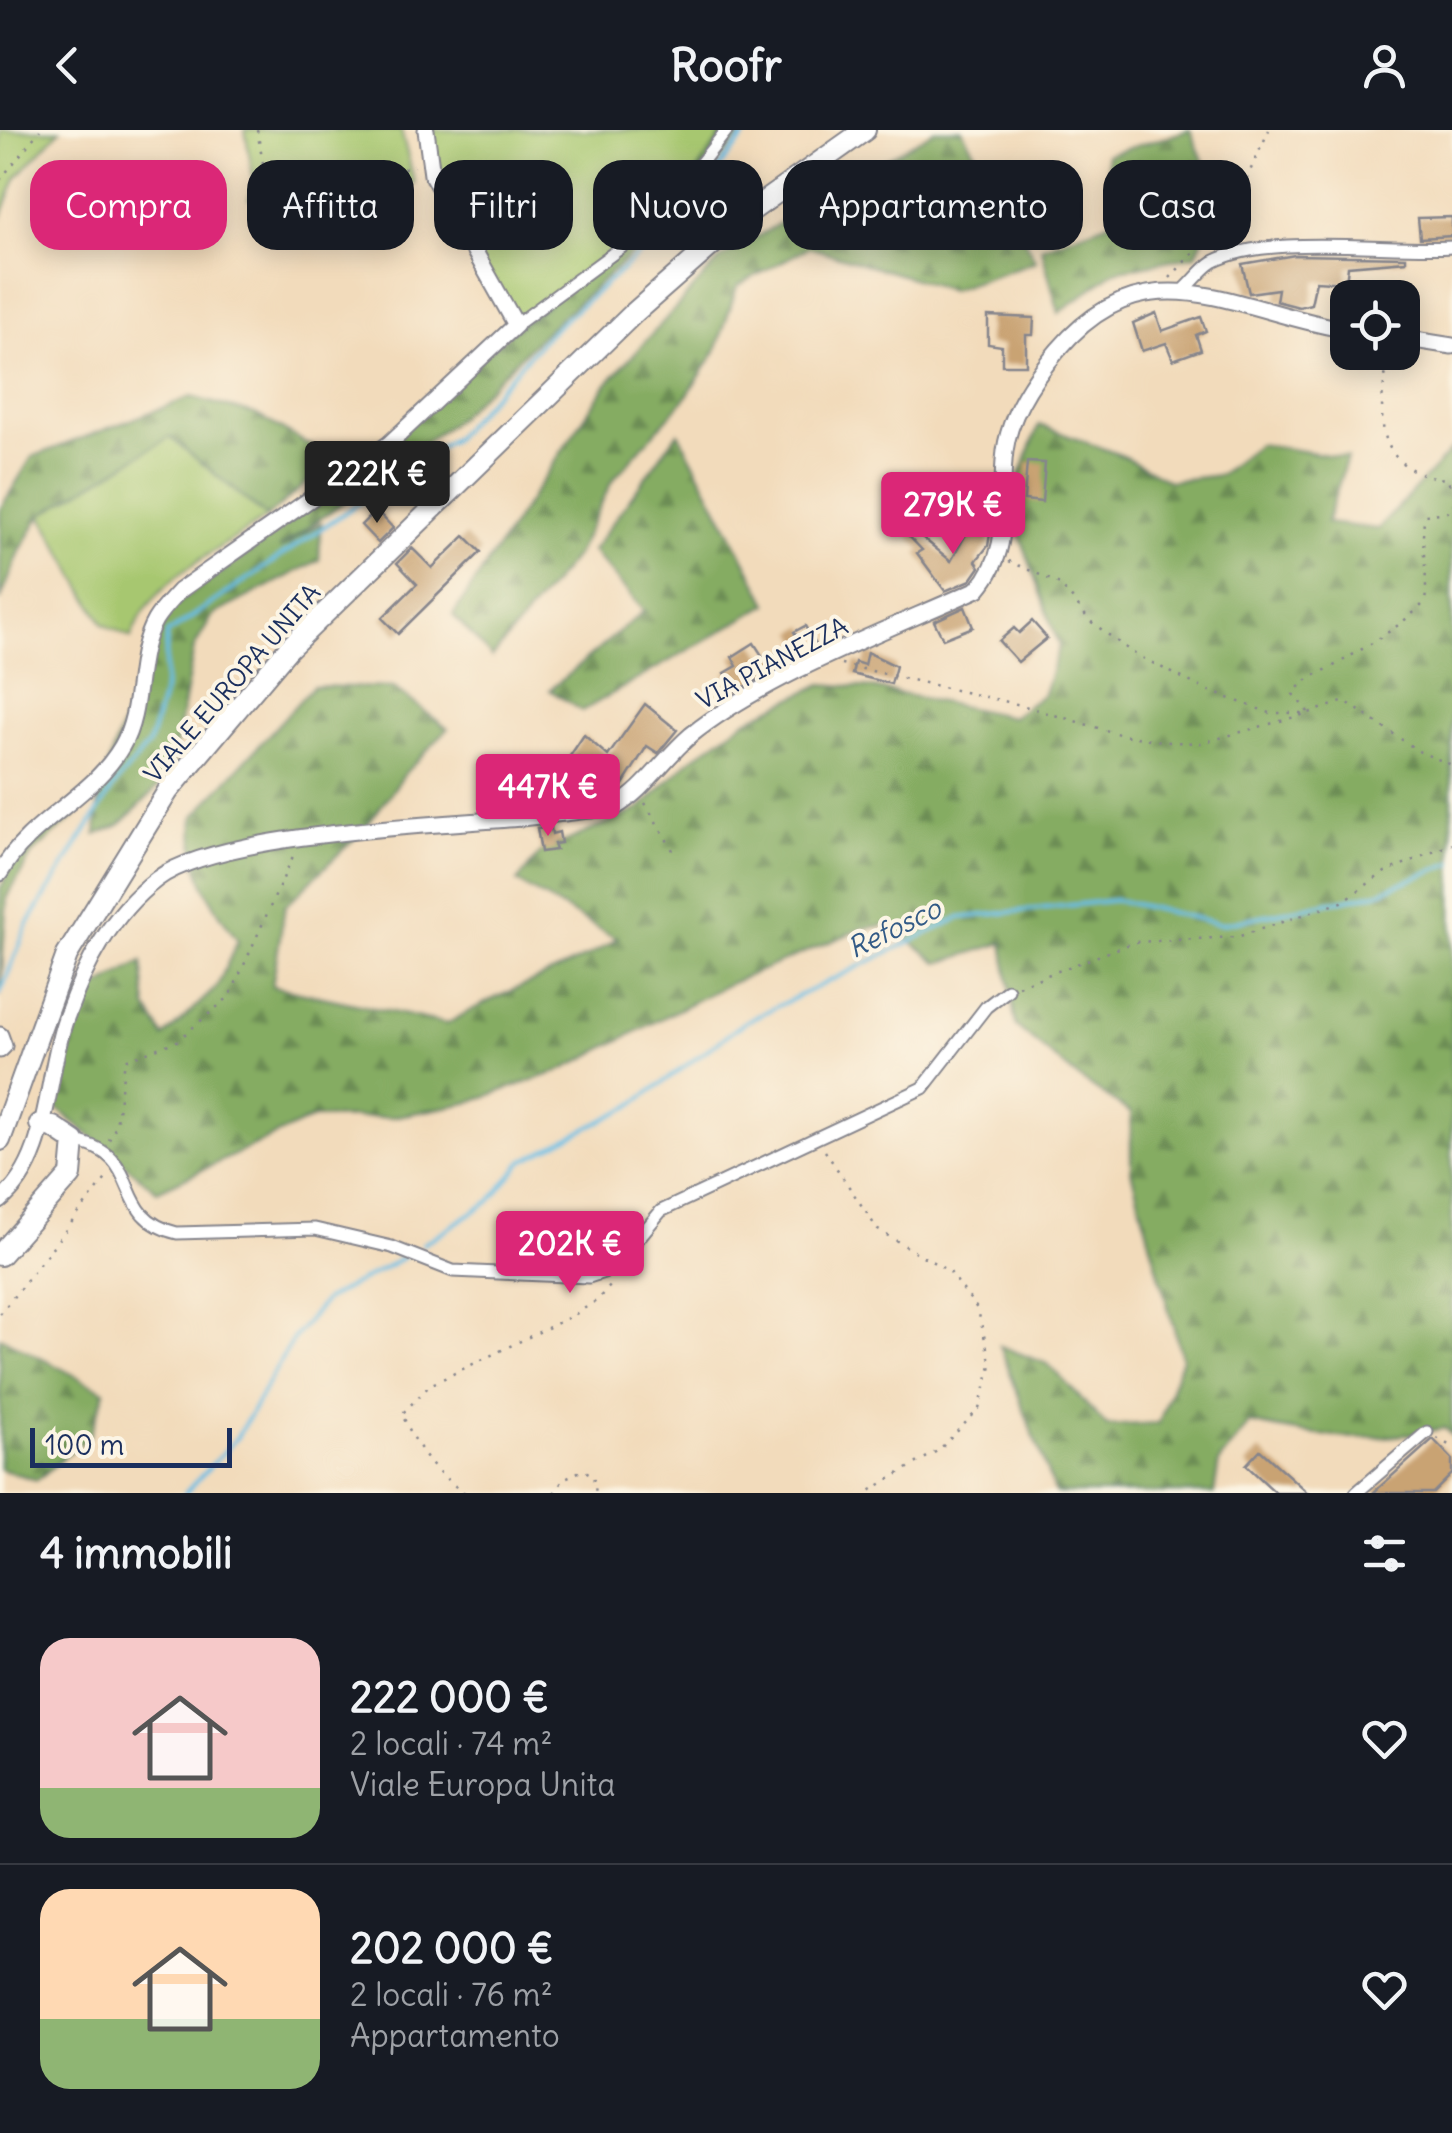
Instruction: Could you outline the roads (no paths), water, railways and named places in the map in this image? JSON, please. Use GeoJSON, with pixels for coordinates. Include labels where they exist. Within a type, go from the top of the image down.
{"type":"FeatureCollection","features":[{"type":"Feature","properties":{"kind":"highway","name":"VIALE EUROPA UNITA"},"geometry":{"type":"LineString","coordinates":[[0,1140],[67,955],[168,791],[288,650],[393,542],[634,313],[748,213],[865,130]]}},
{"type":"Feature","properties":{"kind":"highway"},"geometry":{"type":"LineString","coordinates":[[0,1254],[71,1175],[74,1141],[54,1126],[40,1124]]}},
{"type":"Feature","properties":{"kind":"street"},"geometry":{"type":"LineString","coordinates":[[426,130],[432,175],[516,326]]}},
{"type":"Feature","properties":{"kind":"street"},"geometry":{"type":"LineString","coordinates":[[0,873],[29,834],[99,776],[122,746],[132,721],[154,621],[179,590],[390,444],[516,326],[653,224],[727,130]]}},
{"type":"Feature","properties":{"kind":"street"},"geometry":{"type":"LineString","coordinates":[[1185,289],[1214,262],[1287,244],[1397,250],[1452,247]]}},
{"type":"Feature","properties":{"kind":"street","name":"VIA PIANEZZA"},"geometry":{"type":"LineString","coordinates":[[40,1124],[64,1021],[89,962],[114,921],[158,878],[216,854],[301,839],[404,824],[614,808],[639,794],[690,736],[820,660],[978,589],[997,567],[1005,448],[1020,404],[1068,338],[1128,296],[1158,289],[1185,289]]}},
{"type":"Feature","properties":{"kind":"street"},"geometry":{"type":"LineString","coordinates":[[1185,289],[1330,327]]}},
{"type":"Feature","properties":{"kind":"street"},"geometry":{"type":"LineString","coordinates":[[1420,341],[1452,346]]}},
{"type":"Feature","properties":{"kind":"street"},"geometry":{"type":"LineString","coordinates":[[74,1141],[104,1150],[118,1163],[137,1210],[147,1222],[177,1234],[315,1229],[356,1236],[453,1270],[480,1275],[589,1277],[607,1271],[622,1258],[661,1211],[923,1088],[986,1007],[1008,990]]}},
{"type":"Feature","properties":{"kind":"street"},"geometry":{"type":"LineString","coordinates":[[0,1035],[4,1046],[0,1050]]}},
{"type":"Feature","properties":{"kind":"street"},"geometry":{"type":"LineString","coordinates":[[0,1201],[28,1166],[40,1124]]}},
{"type":"Feature","properties":{"kind":"street"},"geometry":{"type":"LineString","coordinates":[[1356,1493],[1428,1432]]}},
{"type":"Feature","properties":{"kind":"waterway"},"geometry":{"type":"LineString","coordinates":[[0,994],[28,924],[114,786],[149,744],[164,691],[167,634],[454,438],[549,333],[671,227],[750,130]]}},
{"type":"Feature","properties":{"kind":"waterway","name":"Refosco"},"geometry":{"type":"LineString","coordinates":[[423,1244],[490,1201],[523,1161],[631,1106],[745,1022],[959,918],[1116,900],[1221,924],[1377,893],[1452,863]]}},
{"type":"Feature","properties":{"kind":"waterway","name":"Refosco"},"geometry":{"type":"LineString","coordinates":[[185,1493],[236,1439],[293,1339],[325,1300],[406,1256]]}}]}
